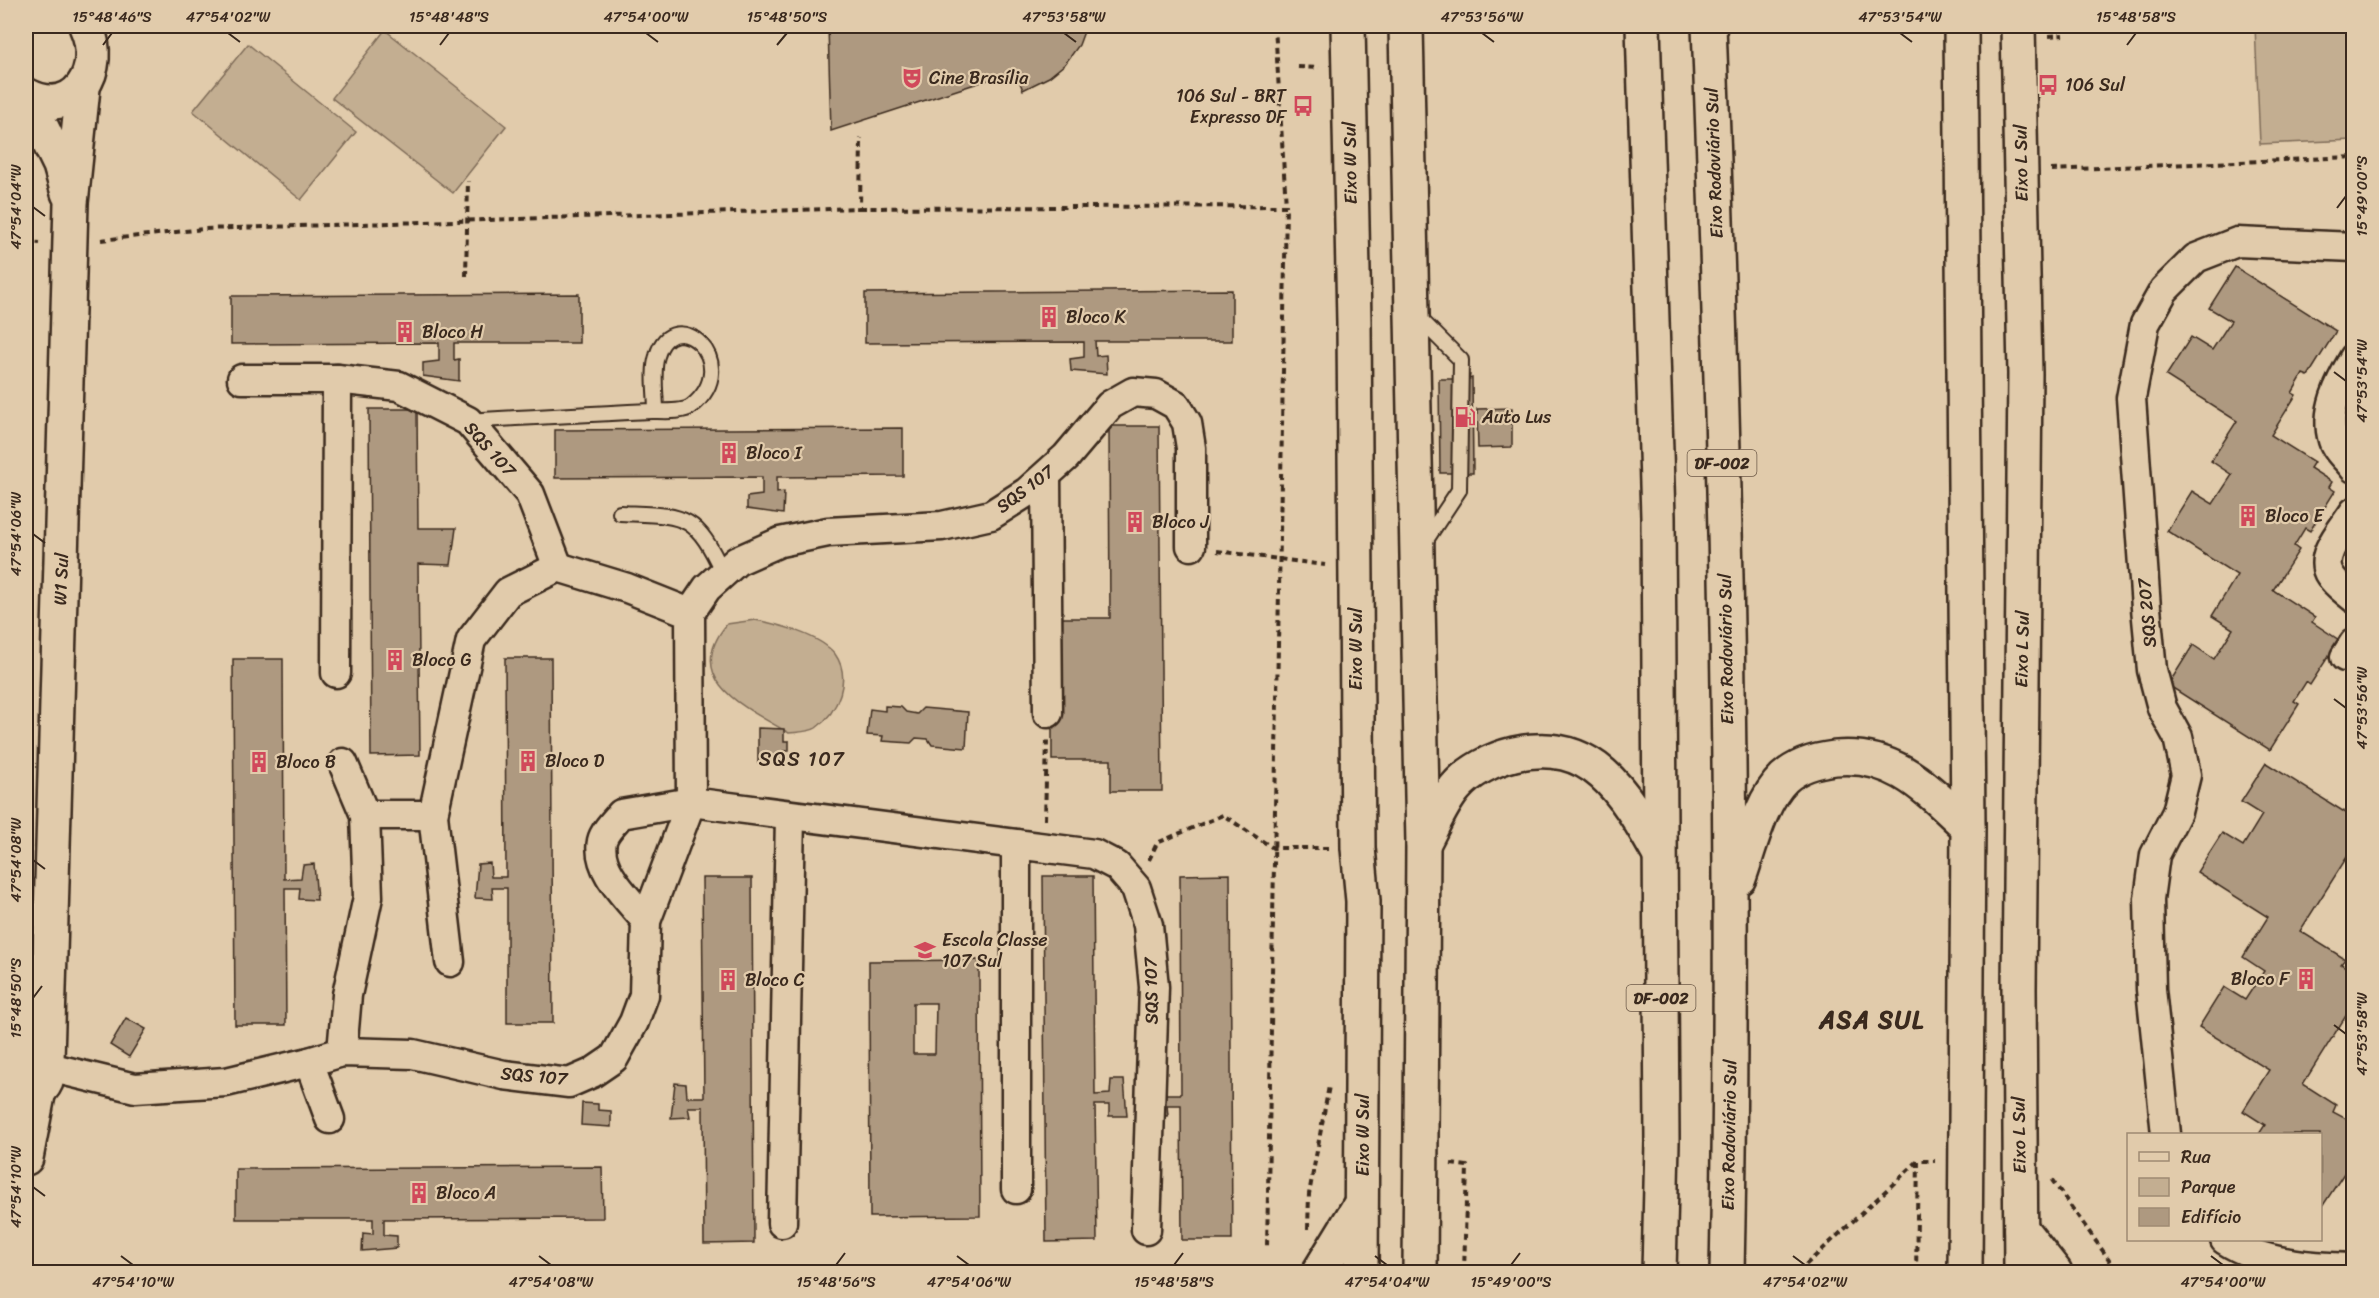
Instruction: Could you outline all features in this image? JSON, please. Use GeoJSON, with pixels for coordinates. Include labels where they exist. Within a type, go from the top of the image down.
{"type":"FeatureCollection","features":[{"type":"Feature","properties":{"kind":"main road","name":"W1 Sul"},"geometry":{"type":"LineString","coordinates":[[26,1158],[50,954],[71,203],[83,88],[90,74],[94,45],[86,26]]}},
{"type":"Feature","properties":{"kind":"main road","name":"Eixo W Sul"},"geometry":{"type":"LineString","coordinates":[[1348,26],[1358,848],[1363,901],[1361,1272]]}},
{"type":"Feature","properties":{"kind":"main road"},"geometry":{"type":"LineString","coordinates":[[1406,26],[1423,844],[1420,1272]]}},
{"type":"Feature","properties":{"kind":"main road","name":"DF-002"},"geometry":{"type":"LineString","coordinates":[[1643,26],[1658,517],[1662,1142],[1659,1272]]}},
{"type":"Feature","properties":{"kind":"main road","name":"Eixo Rodoviário Sul"},"geometry":{"type":"LineString","coordinates":[[1709,26],[1717,218],[1732,900],[1727,1272]]}},
{"type":"Feature","properties":{"kind":"main road"},"geometry":{"type":"LineString","coordinates":[[1960,26],[1968,827],[1965,1272]]}},
{"type":"Feature","properties":{"kind":"main road","name":"Eixo L Sul"},"geometry":{"type":"LineString","coordinates":[[2018,26],[2025,374],[2019,989],[2021,1272]]}},
{"type":"Feature","properties":{"kind":"main road"},"geometry":{"type":"LineString","coordinates":[[26,96],[41,102],[56,102],[71,97],[83,88]]}},
{"type":"Feature","properties":{"kind":"main road","name":"W1 Sul"},"geometry":{"type":"LineString","coordinates":[[26,96],[60,165],[71,203]]}},
{"type":"Feature","properties":{"kind":"main road"},"geometry":{"type":"LineString","coordinates":[[26,129],[60,165]]}},
{"type":"Feature","properties":{"kind":"main road"},"geometry":{"type":"LineString","coordinates":[[1423,844],[1455,787],[1493,759],[1533,750],[1569,752],[1605,775],[1630,802],[1660,854]]}},
{"type":"Feature","properties":{"kind":"main road"},"geometry":{"type":"LineString","coordinates":[[1732,900],[1763,810],[1785,778],[1817,760],[1856,756],[1887,763],[1923,785],[1968,827]]}},
{"type":"Feature","properties":{"kind":"main road","name":"W1 Sul"},"geometry":{"type":"LineString","coordinates":[[26,1018],[50,954]]}},
{"type":"Feature","properties":{"kind":"main road"},"geometry":{"type":"LineString","coordinates":[[1319,1272],[1363,1201]]}},
{"type":"Feature","properties":{"kind":"main road"},"geometry":{"type":"LineString","coordinates":[[2021,1229],[2055,1272]]}},
{"type":"Feature","properties":{"kind":"street","name":"SQS 207"},"geometry":{"type":"LineString","coordinates":[[2166,1133],[2151,988],[2149,899],[2155,855],[2177,813],[2186,775],[2178,737],[2162,708],[2152,670],[2146,608],[2131,398],[2145,324],[2164,290],[2196,258],[2237,242],[2354,247]]}},
{"type":"Feature","properties":{"kind":"street"},"geometry":{"type":"LineString","coordinates":[[2354,358],[2338,385],[2331,408],[2333,441],[2354,468]]}},
{"type":"Feature","properties":{"kind":"street","name":"SQS 107"},"geometry":{"type":"LineString","coordinates":[[242,379],[337,379],[399,386],[468,421],[530,494],[558,567]]}},
{"type":"Feature","properties":{"kind":"street"},"geometry":{"type":"LineString","coordinates":[[336,673],[337,379]]}},
{"type":"Feature","properties":{"kind":"street","name":"SQS 107"},"geometry":{"type":"LineString","coordinates":[[37,1071],[135,1088],[226,1082],[342,1052],[413,1054],[504,1075],[569,1083],[592,1073],[614,1058],[634,1022],[644,995],[646,921],[691,801],[690,613],[707,588],[723,573],[737,561],[780,542],[828,531],[942,526],[991,515],[1027,492],[1046,476],[1066,457],[1110,405],[1133,392],[1156,394],[1176,405],[1187,423],[1191,448],[1191,546]]}},
{"type":"Feature","properties":{"kind":"street"},"geometry":{"type":"LineString","coordinates":[[1046,476],[1048,713]]}},
{"type":"Feature","properties":{"kind":"street"},"geometry":{"type":"LineString","coordinates":[[2354,512],[2329,551],[2326,564],[2329,575],[2354,598]]}},
{"type":"Feature","properties":{"kind":"street"},"geometry":{"type":"LineString","coordinates":[[450,962],[433,815],[471,640],[508,592],[558,567],[627,588],[690,613]]}},
{"type":"Feature","properties":{"kind":"street"},"geometry":{"type":"LineString","coordinates":[[342,1052],[347,995],[368,897],[365,815],[343,763]]}},
{"type":"Feature","properties":{"kind":"street","name":"SQS 107"},"geometry":{"type":"LineString","coordinates":[[646,921],[614,882],[602,860],[602,838],[621,814],[691,801],[790,816],[1094,854],[1117,866],[1136,888],[1148,925],[1154,987],[1146,1230]]}},
{"type":"Feature","properties":{"kind":"street"},"geometry":{"type":"LineString","coordinates":[[365,815],[433,815]]}},
{"type":"Feature","properties":{"kind":"street"},"geometry":{"type":"LineString","coordinates":[[782,1223],[790,816]]}},
{"type":"Feature","properties":{"kind":"street"},"geometry":{"type":"LineString","coordinates":[[1016,844],[1016,1189]]}},
{"type":"Feature","properties":{"kind":"street"},"geometry":{"type":"LineString","coordinates":[[309,1062],[330,1119]]}},
{"type":"Feature","properties":{"kind":"street"},"geometry":{"type":"LineString","coordinates":[[2228,1241],[2240,1249],[2278,1261],[2354,1268]]}},
{"type":"Feature","properties":{"kind":"lane"},"geometry":{"type":"LineString","coordinates":[[1412,310],[1461,360],[1459,490],[1418,552]]}},
{"type":"Feature","properties":{"kind":"lane"},"geometry":{"type":"LineString","coordinates":[[468,421],[656,411],[688,409],[699,400],[708,383],[710,359],[702,342],[690,335],[675,336],[665,342],[656,356],[656,411]]}},
{"type":"Feature","properties":{"kind":"lane"},"geometry":{"type":"LineString","coordinates":[[620,513],[661,514],[679,517],[693,524],[704,536],[723,573]]}},
{"type":"Feature","properties":{"kind":"path"},"geometry":{"type":"LineString","coordinates":[[1267,1247],[1286,206],[1275,26]]}},
{"type":"Feature","properties":{"kind":"path"},"geometry":{"type":"LineString","coordinates":[[860,208],[861,138]]}},
{"type":"Feature","properties":{"kind":"path"},"geometry":{"type":"LineString","coordinates":[[2021,172],[2354,157]]}},
{"type":"Feature","properties":{"kind":"path"},"geometry":{"type":"LineString","coordinates":[[466,276],[468,181]]}},
{"type":"Feature","properties":{"kind":"path"},"geometry":{"type":"LineString","coordinates":[[26,242],[71,243],[204,230],[860,208],[1286,206]]}},
{"type":"Feature","properties":{"kind":"path"},"geometry":{"type":"LineString","coordinates":[[1191,546],[1279,561],[1356,568]]}},
{"type":"Feature","properties":{"kind":"path"},"geometry":{"type":"LineString","coordinates":[[1044,848],[1048,713]]}},
{"type":"Feature","properties":{"kind":"path"},"geometry":{"type":"LineString","coordinates":[[1136,888],[1157,843],[1223,815],[1273,848],[1358,848]]}},
{"type":"Feature","properties":{"kind":"path"},"geometry":{"type":"LineString","coordinates":[[1422,1155],[1467,1167],[1464,1272]]}},
{"type":"Feature","properties":{"kind":"path"},"geometry":{"type":"LineString","coordinates":[[1917,1272],[1918,1161]]}},
{"type":"Feature","properties":{"kind":"path"},"geometry":{"type":"LineString","coordinates":[[1798,1272],[1918,1161],[1967,1161]]}},
{"type":"Feature","properties":{"kind":"path"},"geometry":{"type":"LineString","coordinates":[[2050,1177],[2118,1272]]}},
{"type":"Feature","properties":{"kind":"path"},"geometry":{"type":"LineString","coordinates":[[1307,1236],[1309,1194]]}},
{"type":"Feature","properties":{"kind":"green space"},"geometry":{"type":"Polygon","coordinates":[[[2255,26],[2353,26],[2353,140],[2260,144],[2255,26]]]}},
{"type":"Feature","properties":{"kind":"green space"},"geometry":{"type":"Polygon","coordinates":[[[385,30],[506,126],[453,193],[332,98],[385,30]]]}},
{"type":"Feature","properties":{"kind":"green space"},"geometry":{"type":"Polygon","coordinates":[[[248,44],[356,132],[301,200],[193,111],[248,44]]]}},
{"type":"Feature","properties":{"kind":"green space"},"geometry":{"type":"Polygon","coordinates":[[[755,620],[809,636],[835,654],[842,673],[840,694],[831,713],[816,728],[789,733],[738,702],[715,677],[711,661],[715,644],[727,624],[755,620]]]}},
{"type":"Feature","properties":{"kind":"building","name":"Cine Brasília"},"geometry":{"type":"Polygon","coordinates":[[[828,26],[1086,26],[1079,45],[1065,64],[1049,77],[1023,90],[1015,71],[831,131],[828,26]]]}},
{"type":"Feature","properties":{"kind":"building","name":"Bloco E"},"geometry":{"type":"Polygon","coordinates":[[[2235,267],[2336,331],[2308,376],[2303,374],[2292,393],[2296,395],[2271,435],[2314,462],[2310,468],[2332,482],[2329,487],[2335,491],[2310,531],[2305,528],[2294,546],[2299,550],[2273,590],[2315,617],[2312,622],[2339,640],[2310,685],[2306,682],[2294,701],[2299,704],[2270,750],[2168,685],[2193,645],[2214,659],[2233,629],[2212,616],[2237,575],[2167,531],[2192,491],[2213,504],[2232,475],[2211,461],[2237,421],[2166,376],[2191,337],[2212,350],[2231,321],[2209,308],[2235,267]]]}},
{"type":"Feature","properties":{"kind":"building","name":"Bloco K"},"geometry":{"type":"Polygon","coordinates":[[[1232,290],[1232,341],[1095,341],[1096,356],[1106,355],[1107,374],[1071,371],[1070,359],[1084,357],[1084,342],[865,343],[865,293],[1232,290]]]}},
{"type":"Feature","properties":{"kind":"building","name":"Bloco H"},"geometry":{"type":"Polygon","coordinates":[[[579,294],[579,343],[454,343],[454,360],[459,359],[459,381],[423,376],[423,363],[439,361],[439,343],[231,344],[231,296],[579,294]]]}},
{"type":"Feature","properties":{"kind":"building"},"geometry":{"type":"Polygon","coordinates":[[[1456,375],[1470,375],[1469,379],[1472,378],[1473,473],[1440,473],[1439,379],[1456,379],[1456,375]]]}},
{"type":"Feature","properties":{"kind":"building"},"geometry":{"type":"Polygon","coordinates":[[[1512,408],[1512,447],[1478,448],[1477,409],[1512,408]]]}},
{"type":"Feature","properties":{"kind":"building","name":"Bloco G"},"geometry":{"type":"Polygon","coordinates":[[[369,409],[417,409],[418,528],[456,528],[451,565],[418,564],[420,755],[371,756],[369,409]]]}},
{"type":"Feature","properties":{"kind":"building","name":"Bloco J"},"geometry":{"type":"Polygon","coordinates":[[[1109,426],[1159,426],[1162,791],[1111,791],[1111,760],[1052,760],[1052,618],[1110,618],[1109,426]]]}},
{"type":"Feature","properties":{"kind":"building","name":"Bloco I"},"geometry":{"type":"Polygon","coordinates":[[[903,428],[903,476],[777,477],[777,493],[784,492],[783,514],[747,509],[747,497],[762,495],[762,477],[555,478],[555,430],[903,428]]]}},
{"type":"Feature","properties":{"kind":"building","name":"Bloco D"},"geometry":{"type":"Polygon","coordinates":[[[505,658],[551,658],[553,1023],[507,1023],[507,888],[492,888],[493,899],[475,898],[478,864],[490,863],[491,877],[506,877],[505,658]]]}},
{"type":"Feature","properties":{"kind":"building","name":"Bloco B"},"geometry":{"type":"Polygon","coordinates":[[[233,659],[283,659],[284,879],[301,878],[303,865],[314,864],[317,900],[299,899],[300,888],[285,888],[286,1025],[235,1025],[233,659]]]}},
{"type":"Feature","properties":{"kind":"building"},"geometry":{"type":"Polygon","coordinates":[[[885,706],[901,707],[906,712],[917,714],[923,708],[968,712],[966,748],[932,745],[928,739],[916,738],[911,743],[882,741],[883,736],[867,735],[870,709],[885,711],[885,706]]]}},
{"type":"Feature","properties":{"kind":"building"},"geometry":{"type":"Polygon","coordinates":[[[758,728],[784,729],[784,741],[789,741],[789,751],[784,751],[784,763],[758,763],[758,728]]]}},
{"type":"Feature","properties":{"kind":"building","name":"Bloco F"},"geometry":{"type":"Polygon","coordinates":[[[2266,763],[2354,818],[2354,846],[2300,931],[2345,959],[2341,964],[2354,972],[2354,1003],[2303,1084],[2336,1105],[2333,1112],[2354,1123],[2354,1158],[2322,1207],[2322,1133],[2260,1133],[2265,1125],[2243,1111],[2269,1070],[2199,1027],[2224,987],[2245,1000],[2264,971],[2243,957],[2268,917],[2197,872],[2222,833],[2243,846],[2262,815],[2241,802],[2266,763]]]}},
{"type":"Feature","properties":{"kind":"building"},"geometry":{"type":"Polygon","coordinates":[[[1230,874],[1232,1240],[1182,1240],[1181,1105],[1167,1105],[1168,1116],[1150,1115],[1165,1081],[1166,1094],[1181,1094],[1180,875],[1230,874]]]}},
{"type":"Feature","properties":{"kind":"building"},"geometry":{"type":"Polygon","coordinates":[[[1043,876],[1093,876],[1095,1095],[1110,1094],[1111,1080],[1124,1080],[1127,1116],[1109,1116],[1109,1105],[1095,1105],[1097,1241],[1046,1242],[1043,876]]]}},
{"type":"Feature","properties":{"kind":"building","name":"Bloco C"},"geometry":{"type":"Polygon","coordinates":[[[702,878],[752,878],[754,1243],[704,1244],[703,1107],[688,1107],[690,1117],[671,1118],[675,1083],[686,1084],[687,1097],[704,1097],[702,878]]]}},
{"type":"Feature","properties":{"kind":"building"},"geometry":{"type":"Polygon","coordinates":[[[979,960],[980,1216],[870,1217],[869,961],[979,960]],[[913,1003],[913,1054],[935,1054],[936,1003],[913,1003]]]}},
{"type":"Feature","properties":{"kind":"building"},"geometry":{"type":"Polygon","coordinates":[[[126,1018],[146,1029],[129,1057],[110,1045],[126,1018]]]}},
{"type":"Feature","properties":{"kind":"building"},"geometry":{"type":"Polygon","coordinates":[[[582,1103],[598,1104],[598,1110],[611,1111],[611,1127],[581,1125],[582,1103]]]}},
{"type":"Feature","properties":{"kind":"building","name":"Bloco A"},"geometry":{"type":"Polygon","coordinates":[[[602,1167],[603,1218],[384,1219],[384,1235],[397,1236],[397,1248],[362,1251],[363,1233],[373,1234],[373,1219],[236,1219],[236,1169],[602,1167]]]}},
{"type":"Feature","properties":{"kind":"place","name":"Cine Brasília"},"geometry":{"type":"Point","coordinates":[912,78]}},
{"type":"Feature","properties":{"kind":"place","name":"106 Sul"},"geometry":{"type":"Point","coordinates":[2048,85]}},
{"type":"Feature","properties":{"kind":"place","name":"106 Sul - BRT Expresso DF"},"geometry":{"type":"Point","coordinates":[1303,106]}},
{"type":"Feature","properties":{"kind":"place","name":"Bloco K"},"geometry":{"type":"Point","coordinates":[1049,317]}},
{"type":"Feature","properties":{"kind":"place","name":"Bloco H"},"geometry":{"type":"Point","coordinates":[405,332]}},
{"type":"Feature","properties":{"kind":"place","name":"Auto Lus"},"geometry":{"type":"Point","coordinates":[1465,417]}},
{"type":"Feature","properties":{"kind":"place","name":"Bloco I"},"geometry":{"type":"Point","coordinates":[729,453]}},
{"type":"Feature","properties":{"kind":"place","name":"Bloco E"},"geometry":{"type":"Point","coordinates":[2248,516]}},
{"type":"Feature","properties":{"kind":"place","name":"Bloco J"},"geometry":{"type":"Point","coordinates":[1135,522]}},
{"type":"Feature","properties":{"kind":"place","name":"Bloco G"},"geometry":{"type":"Point","coordinates":[395,660]}},
{"type":"Feature","properties":{"kind":"place","name":"Bloco D"},"geometry":{"type":"Point","coordinates":[528,761]}},
{"type":"Feature","properties":{"kind":"place","name":"Bloco B"},"geometry":{"type":"Point","coordinates":[259,762]}},
{"type":"Feature","properties":{"kind":"place","name":"Escola Classe 107 Sul"},"geometry":{"type":"Point","coordinates":[925,950]}},
{"type":"Feature","properties":{"kind":"place","name":"Bloco F"},"geometry":{"type":"Point","coordinates":[2306,979]}},
{"type":"Feature","properties":{"kind":"place","name":"Bloco C"},"geometry":{"type":"Point","coordinates":[728,980]}},
{"type":"Feature","properties":{"kind":"place","name":"Bloco A"},"geometry":{"type":"Point","coordinates":[419,1193]}},
{"type":"Feature","properties":{"kind":"district","name":"SQS 107"},"geometry":{"type":"Point","coordinates":[802,759]}},
{"type":"Feature","properties":{"kind":"district","name":"ASA SUL"},"geometry":{"type":"Point","coordinates":[1872,1020]}}]}
